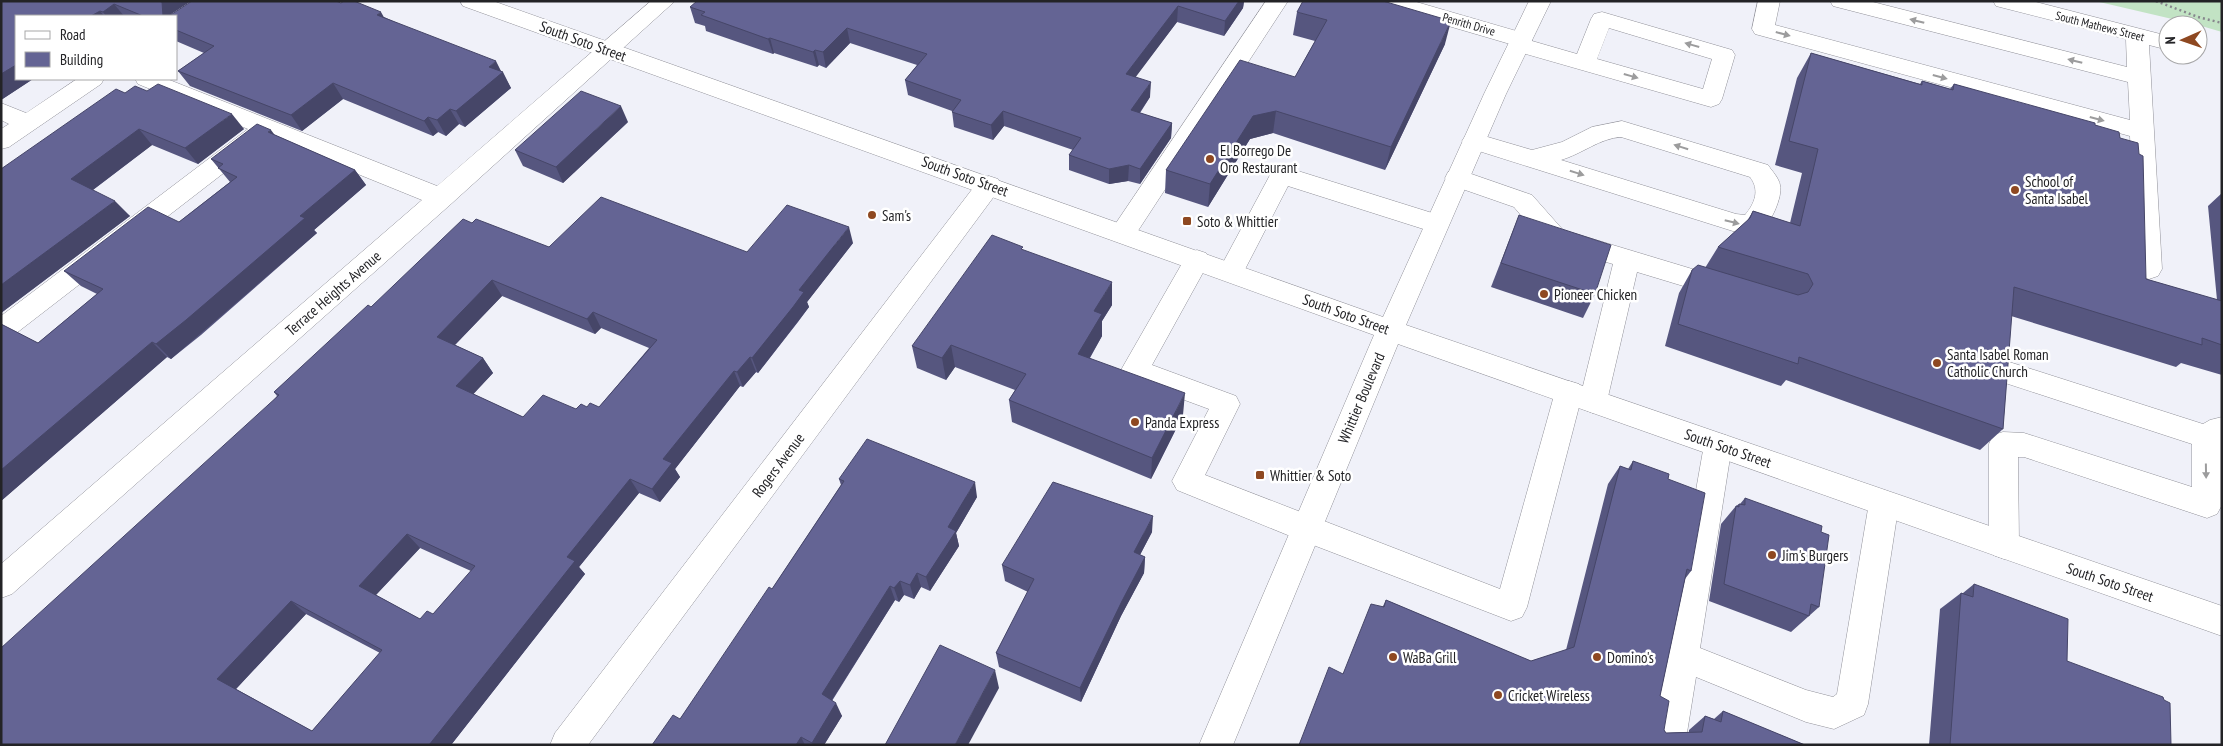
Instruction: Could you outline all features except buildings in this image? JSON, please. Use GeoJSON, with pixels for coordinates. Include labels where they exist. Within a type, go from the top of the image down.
{"type":"FeatureCollection","features":[{"type":"Feature","properties":{"kind":"main road","name":"South Soto Street"},"geometry":{"type":"LineString","coordinates":[[471,1],[1390,330],[2222,621]]}},
{"type":"Feature","properties":{"kind":"main road","name":"Terrace Heights Avenue"},"geometry":{"type":"LineString","coordinates":[[1,584],[664,1]]}},
{"type":"Feature","properties":{"kind":"main road"},"geometry":{"type":"LineString","coordinates":[[1123,233],[1277,1]]}},
{"type":"Feature","properties":{"kind":"main road","name":"Penrith Drive"},"geometry":{"type":"LineString","coordinates":[[1388,1],[1584,63],[1711,99],[1724,54],[1602,19],[1584,63]]}},
{"type":"Feature","properties":{"kind":"main road","name":"Whittier Boulevard"},"geometry":{"type":"LineString","coordinates":[[1216,745],[1436,224],[1540,1]]}},
{"type":"Feature","properties":{"kind":"main road"},"geometry":{"type":"LineString","coordinates":[[1769,1],[1764,29],[2142,131]]}},
{"type":"Feature","properties":{"kind":"main road"},"geometry":{"type":"LineString","coordinates":[[1842,1],[2139,77]]}},
{"type":"Feature","properties":{"kind":"main road","name":"South Mathews Street"},"geometry":{"type":"LineString","coordinates":[[2004,1],[2158,40]]}},
{"type":"Feature","properties":{"kind":"main road"},"geometry":{"type":"LineString","coordinates":[[2137,35],[2149,270]]}},
{"type":"Feature","properties":{"kind":"main road"},"geometry":{"type":"LineString","coordinates":[[1,141],[92,80]]}},
{"type":"Feature","properties":{"kind":"main road"},"geometry":{"type":"LineString","coordinates":[[149,80],[442,198]]}},
{"type":"Feature","properties":{"kind":"main road"},"geometry":{"type":"LineString","coordinates":[[1,111],[28,123]]}},
{"type":"Feature","properties":{"kind":"main road"},"geometry":{"type":"LineString","coordinates":[[1,331],[267,127]]}},
{"type":"Feature","properties":{"kind":"main road"},"geometry":{"type":"LineString","coordinates":[[1474,141],[1531,159],[1736,223],[1751,225],[1759,217],[1768,194],[1768,183],[1759,171],[1622,129],[1610,128],[1600,131],[1570,148],[1531,159]]}},
{"type":"Feature","properties":{"kind":"main road"},"geometry":{"type":"LineString","coordinates":[[1230,272],[1282,175],[1436,224]]}},
{"type":"Feature","properties":{"kind":"main road"},"geometry":{"type":"LineString","coordinates":[[1457,178],[1522,201],[1554,237],[1745,295]]}},
{"type":"Feature","properties":{"kind":"main road","name":"Rogers Avenue"},"geometry":{"type":"LineString","coordinates":[[567,745],[989,185]]}},
{"type":"Feature","properties":{"kind":"main road"},"geometry":{"type":"LineString","coordinates":[[1197,260],[1135,370],[1226,404],[1187,481],[1306,529],[1510,606],[1627,259]]}},
{"type":"Feature","properties":{"kind":"main road"},"geometry":{"type":"LineString","coordinates":[[2003,371],[2214,432],[2207,505],[2024,445],[2003,444],[2004,545]]}},
{"type":"Feature","properties":{"kind":"main road"},"geometry":{"type":"LineString","coordinates":[[1668,745],[1718,445]]}},
{"type":"Feature","properties":{"kind":"main road"},"geometry":{"type":"LineString","coordinates":[[1683,657],[1806,706],[1834,713],[1852,704],[1884,503]]}},
{"type":"Feature","properties":{"kind":"path"},"geometry":{"type":"LineString","coordinates":[[2156,1],[2198,17],[2222,23]]}},
{"type":"Feature","properties":{"kind":"green space"},"geometry":{"type":"Polygon","coordinates":[[[2095,1],[2222,1],[2222,32],[2208,28],[2208,15],[2158,16],[2095,1]]]}},
{"type":"Feature","properties":{"kind":"place","name":"El Borrego De Oro Restaurant"},"geometry":{"type":"Point","coordinates":[1210,159]}},
{"type":"Feature","properties":{"kind":"place","name":"School of Santa Isabel"},"geometry":{"type":"Point","coordinates":[2015,190]}},
{"type":"Feature","properties":{"kind":"place","name":"Sam's"},"geometry":{"type":"Point","coordinates":[872,215]}},
{"type":"Feature","properties":{"kind":"place","name":"Soto & Whittier"},"geometry":{"type":"Point","coordinates":[1187,221]}},
{"type":"Feature","properties":{"kind":"place","name":"Pioneer Chicken"},"geometry":{"type":"Point","coordinates":[1544,294]}},
{"type":"Feature","properties":{"kind":"place","name":"Santa Isabel Roman Catholic Church"},"geometry":{"type":"Point","coordinates":[1937,363]}},
{"type":"Feature","properties":{"kind":"place","name":"Panda Express"},"geometry":{"type":"Point","coordinates":[1135,422]}},
{"type":"Feature","properties":{"kind":"place","name":"Whittier & Soto"},"geometry":{"type":"Point","coordinates":[1260,475]}},
{"type":"Feature","properties":{"kind":"place","name":"Jim's Burgers"},"geometry":{"type":"Point","coordinates":[1772,555]}},
{"type":"Feature","properties":{"kind":"place","name":"WaBa Grill"},"geometry":{"type":"Point","coordinates":[1393,657]}},
{"type":"Feature","properties":{"kind":"place","name":"Domino's"},"geometry":{"type":"Point","coordinates":[1597,657]}},
{"type":"Feature","properties":{"kind":"place","name":"Cricket Wireless"},"geometry":{"type":"Point","coordinates":[1498,695]}}]}
